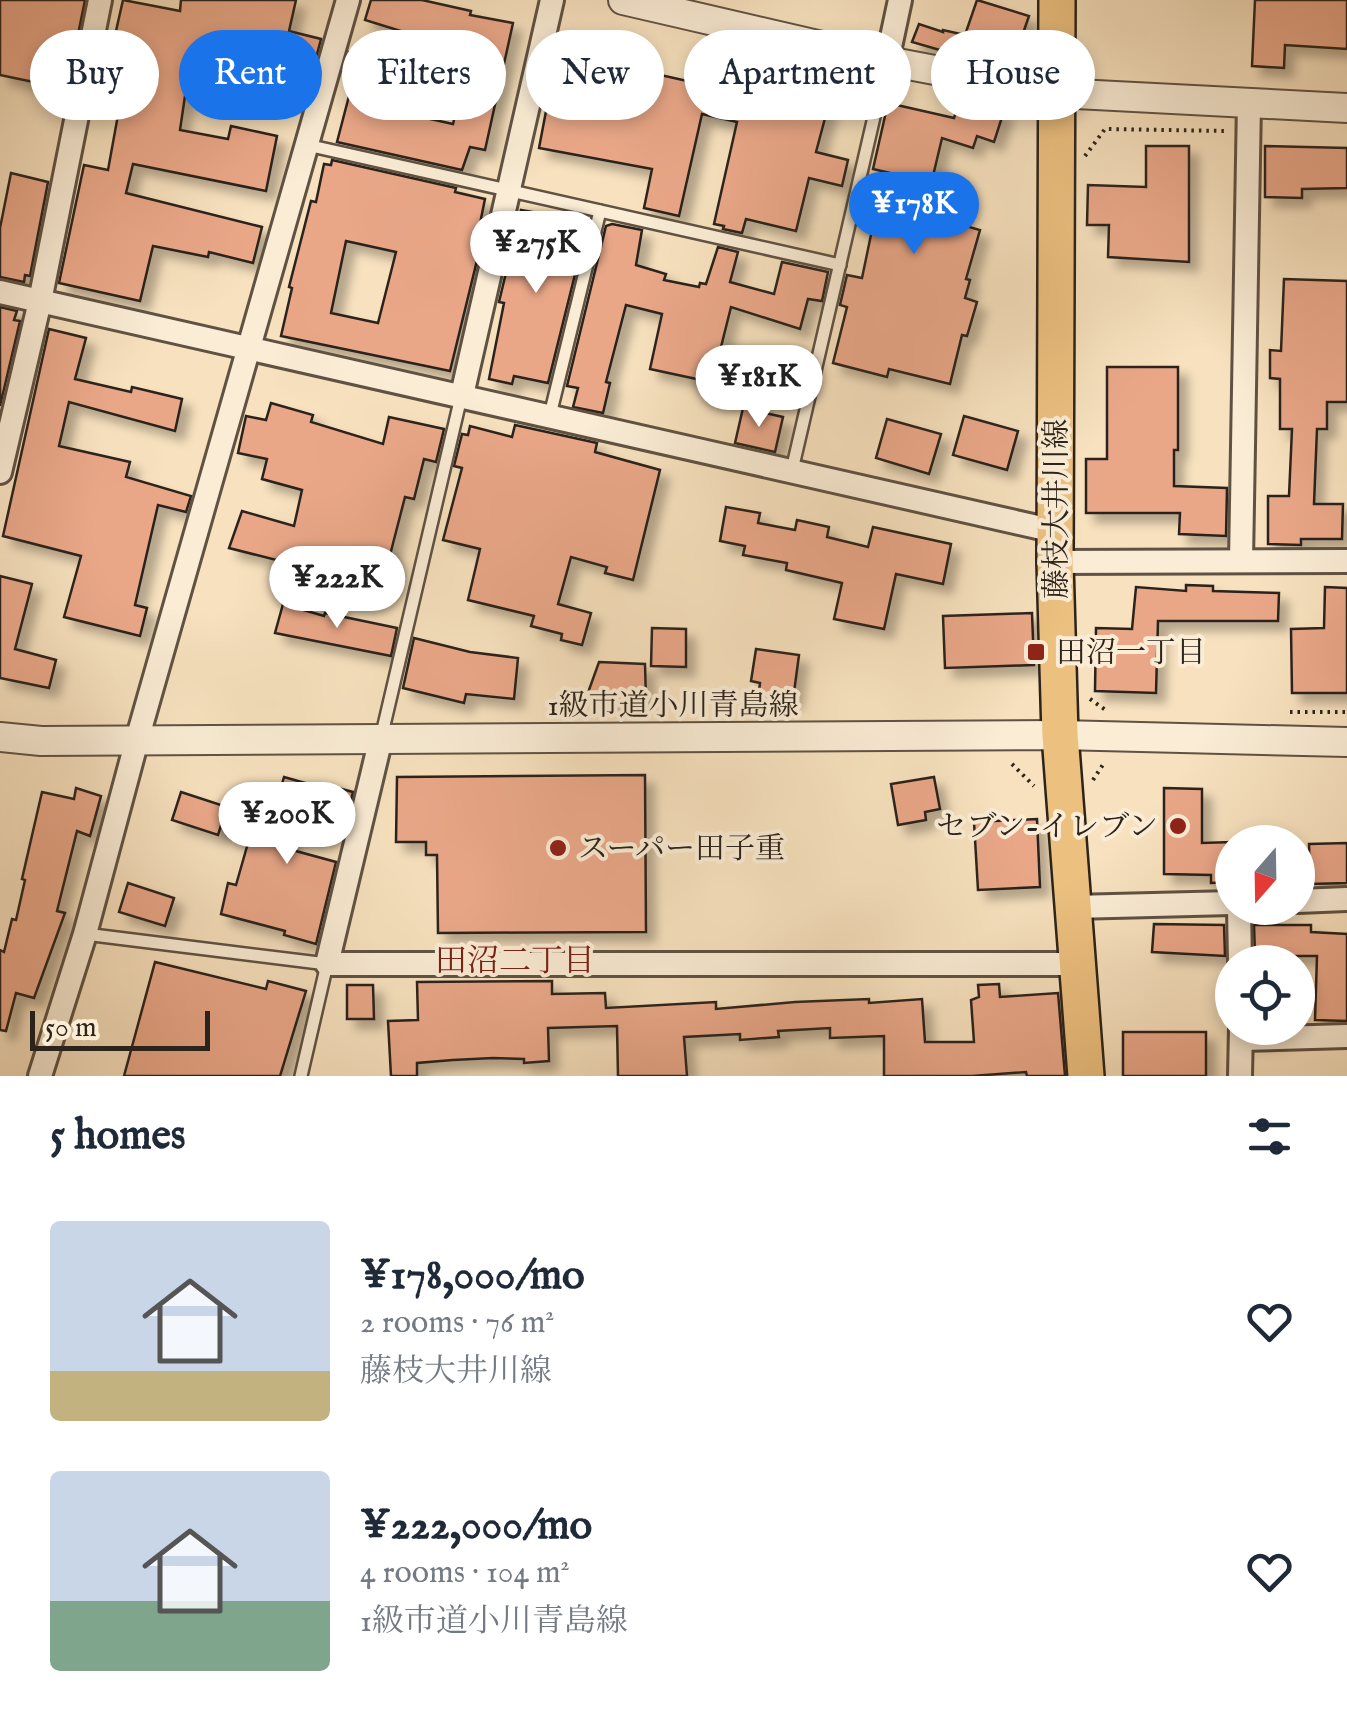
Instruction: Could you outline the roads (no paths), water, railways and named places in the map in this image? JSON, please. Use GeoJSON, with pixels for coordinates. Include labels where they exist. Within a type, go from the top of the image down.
{"type":"FeatureCollection","features":[{"type":"Feature","properties":{"kind":"main road","name":"藤枝大井川線"},"geometry":{"type":"LineString","coordinates":[[1056,0],[1056,30]]}},
{"type":"Feature","properties":{"kind":"main road","name":"藤枝大井川線"},"geometry":{"type":"LineString","coordinates":[[1057,120],[1055,547],[1060,735],[1086,1076]]}},
{"type":"Feature","properties":{"kind":"street"},"geometry":{"type":"LineString","coordinates":[[0,472],[40,301],[100,0]]}},
{"type":"Feature","properties":{"kind":"street"},"geometry":{"type":"LineString","coordinates":[[40,1076],[85,934],[136,740],[348,0]]}},
{"type":"Feature","properties":{"kind":"street"},"geometry":{"type":"LineString","coordinates":[[462,395],[552,0]]}},
{"type":"Feature","properties":{"kind":"street"},"geometry":{"type":"LineString","coordinates":[[623,0],[751,30]]}},
{"type":"Feature","properties":{"kind":"street"},"geometry":{"type":"LineString","coordinates":[[894,30],[900,0]]}},
{"type":"Feature","properties":{"kind":"street"},"geometry":{"type":"LineString","coordinates":[[1095,96],[1347,108]]}},
{"type":"Feature","properties":{"kind":"street"},"geometry":{"type":"LineString","coordinates":[[1242,562],[1249,102]]}},
{"type":"Feature","properties":{"kind":"street"},"geometry":{"type":"LineString","coordinates":[[0,292],[792,470],[1055,547],[1242,562],[1347,561]]}},
{"type":"Feature","properties":{"kind":"street","name":"1級市道小川青島線"},"geometry":{"type":"LineString","coordinates":[[0,737],[136,740],[1060,735],[1347,742]]}},
{"type":"Feature","properties":{"kind":"street"},"geometry":{"type":"LineString","coordinates":[[381,738],[327,964],[1078,964]]}},
{"type":"Feature","properties":{"kind":"street"},"geometry":{"type":"LineString","coordinates":[[1315,900],[1347,899]]}},
{"type":"Feature","properties":{"kind":"street"},"geometry":{"type":"LineString","coordinates":[[1073,907],[1215,903]]}},
{"type":"Feature","properties":{"kind":"street"},"geometry":{"type":"LineString","coordinates":[[1315,1035],[1347,1036]]}},
{"type":"Feature","properties":{"kind":"street"},"geometry":{"type":"LineString","coordinates":[[1240,1076],[1241,1045]]}},
{"type":"Feature","properties":{"kind":"lane"},"geometry":{"type":"LineString","coordinates":[[792,470],[874,120]]}},
{"type":"Feature","properties":{"kind":"lane"},"geometry":{"type":"LineString","coordinates":[[307,145],[840,265]]}},
{"type":"Feature","properties":{"kind":"lane"},"geometry":{"type":"LineString","coordinates":[[550,415],[600,211]]}},
{"type":"Feature","properties":{"kind":"lane"},"geometry":{"type":"LineString","coordinates":[[381,738],[462,395]]}},
{"type":"Feature","properties":{"kind":"lane"},"geometry":{"type":"LineString","coordinates":[[85,934],[327,964],[301,1076]]}},
{"type":"Feature","properties":{"kind":"place","name":"田沼一丁目"},"geometry":{"type":"Point","coordinates":[1036,652]}},
{"type":"Feature","properties":{"kind":"place","name":"セブン-イレブン"},"geometry":{"type":"Point","coordinates":[1178,826]}},
{"type":"Feature","properties":{"kind":"place","name":"スーパー田子重"},"geometry":{"type":"Point","coordinates":[558,848]}},
{"type":"Feature","properties":{"kind":"district","name":"田沼二丁目"},"geometry":{"type":"Point","coordinates":[515,960]}}]}
